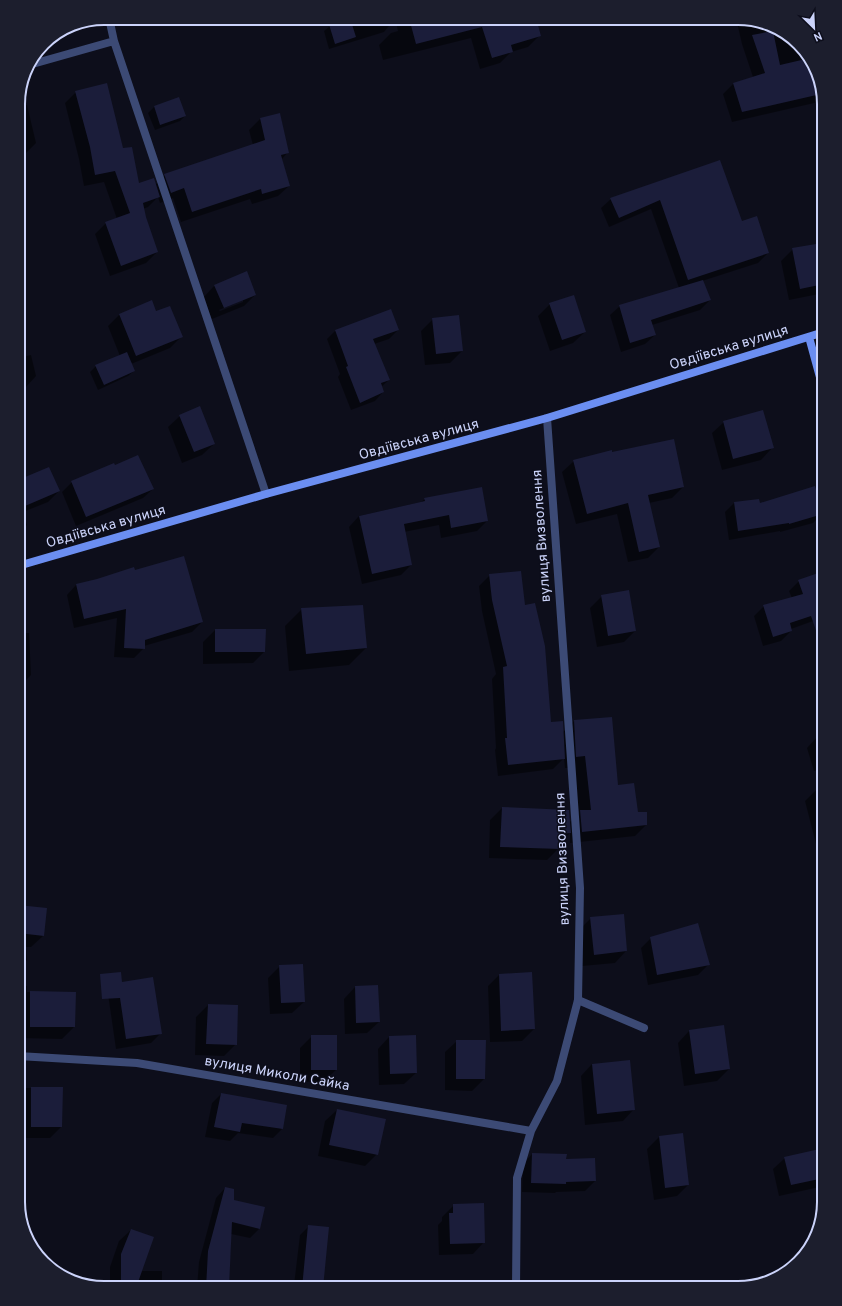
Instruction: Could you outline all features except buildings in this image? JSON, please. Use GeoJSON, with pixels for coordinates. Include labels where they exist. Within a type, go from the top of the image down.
{"type":"FeatureCollection","features":[{"type":"Feature","properties":{"kind":"main road","name":"Овдіївська вулиця"},"geometry":{"type":"LineString","coordinates":[[25,564],[266,494],[547,418],[817,334]]}},
{"type":"Feature","properties":{"kind":"main road"},"geometry":{"type":"LineString","coordinates":[[809,337],[817,366]]}},
{"type":"Feature","properties":{"kind":"street"},"geometry":{"type":"LineString","coordinates":[[111,25],[114,41],[266,494]]}},
{"type":"Feature","properties":{"kind":"street"},"geometry":{"type":"LineString","coordinates":[[36,63],[114,41]]}},
{"type":"Feature","properties":{"kind":"street","name":"вулиця Визволення"},"geometry":{"type":"LineString","coordinates":[[516,1281],[517,1178],[531,1131],[557,1081],[578,1000],[580,888],[547,418]]}},
{"type":"Feature","properties":{"kind":"street"},"geometry":{"type":"LineString","coordinates":[[578,1000],[644,1028]]}},
{"type":"Feature","properties":{"kind":"street","name":"вулиця Миколи Сайка"},"geometry":{"type":"LineString","coordinates":[[25,1056],[137,1063],[531,1131]]}}]}
